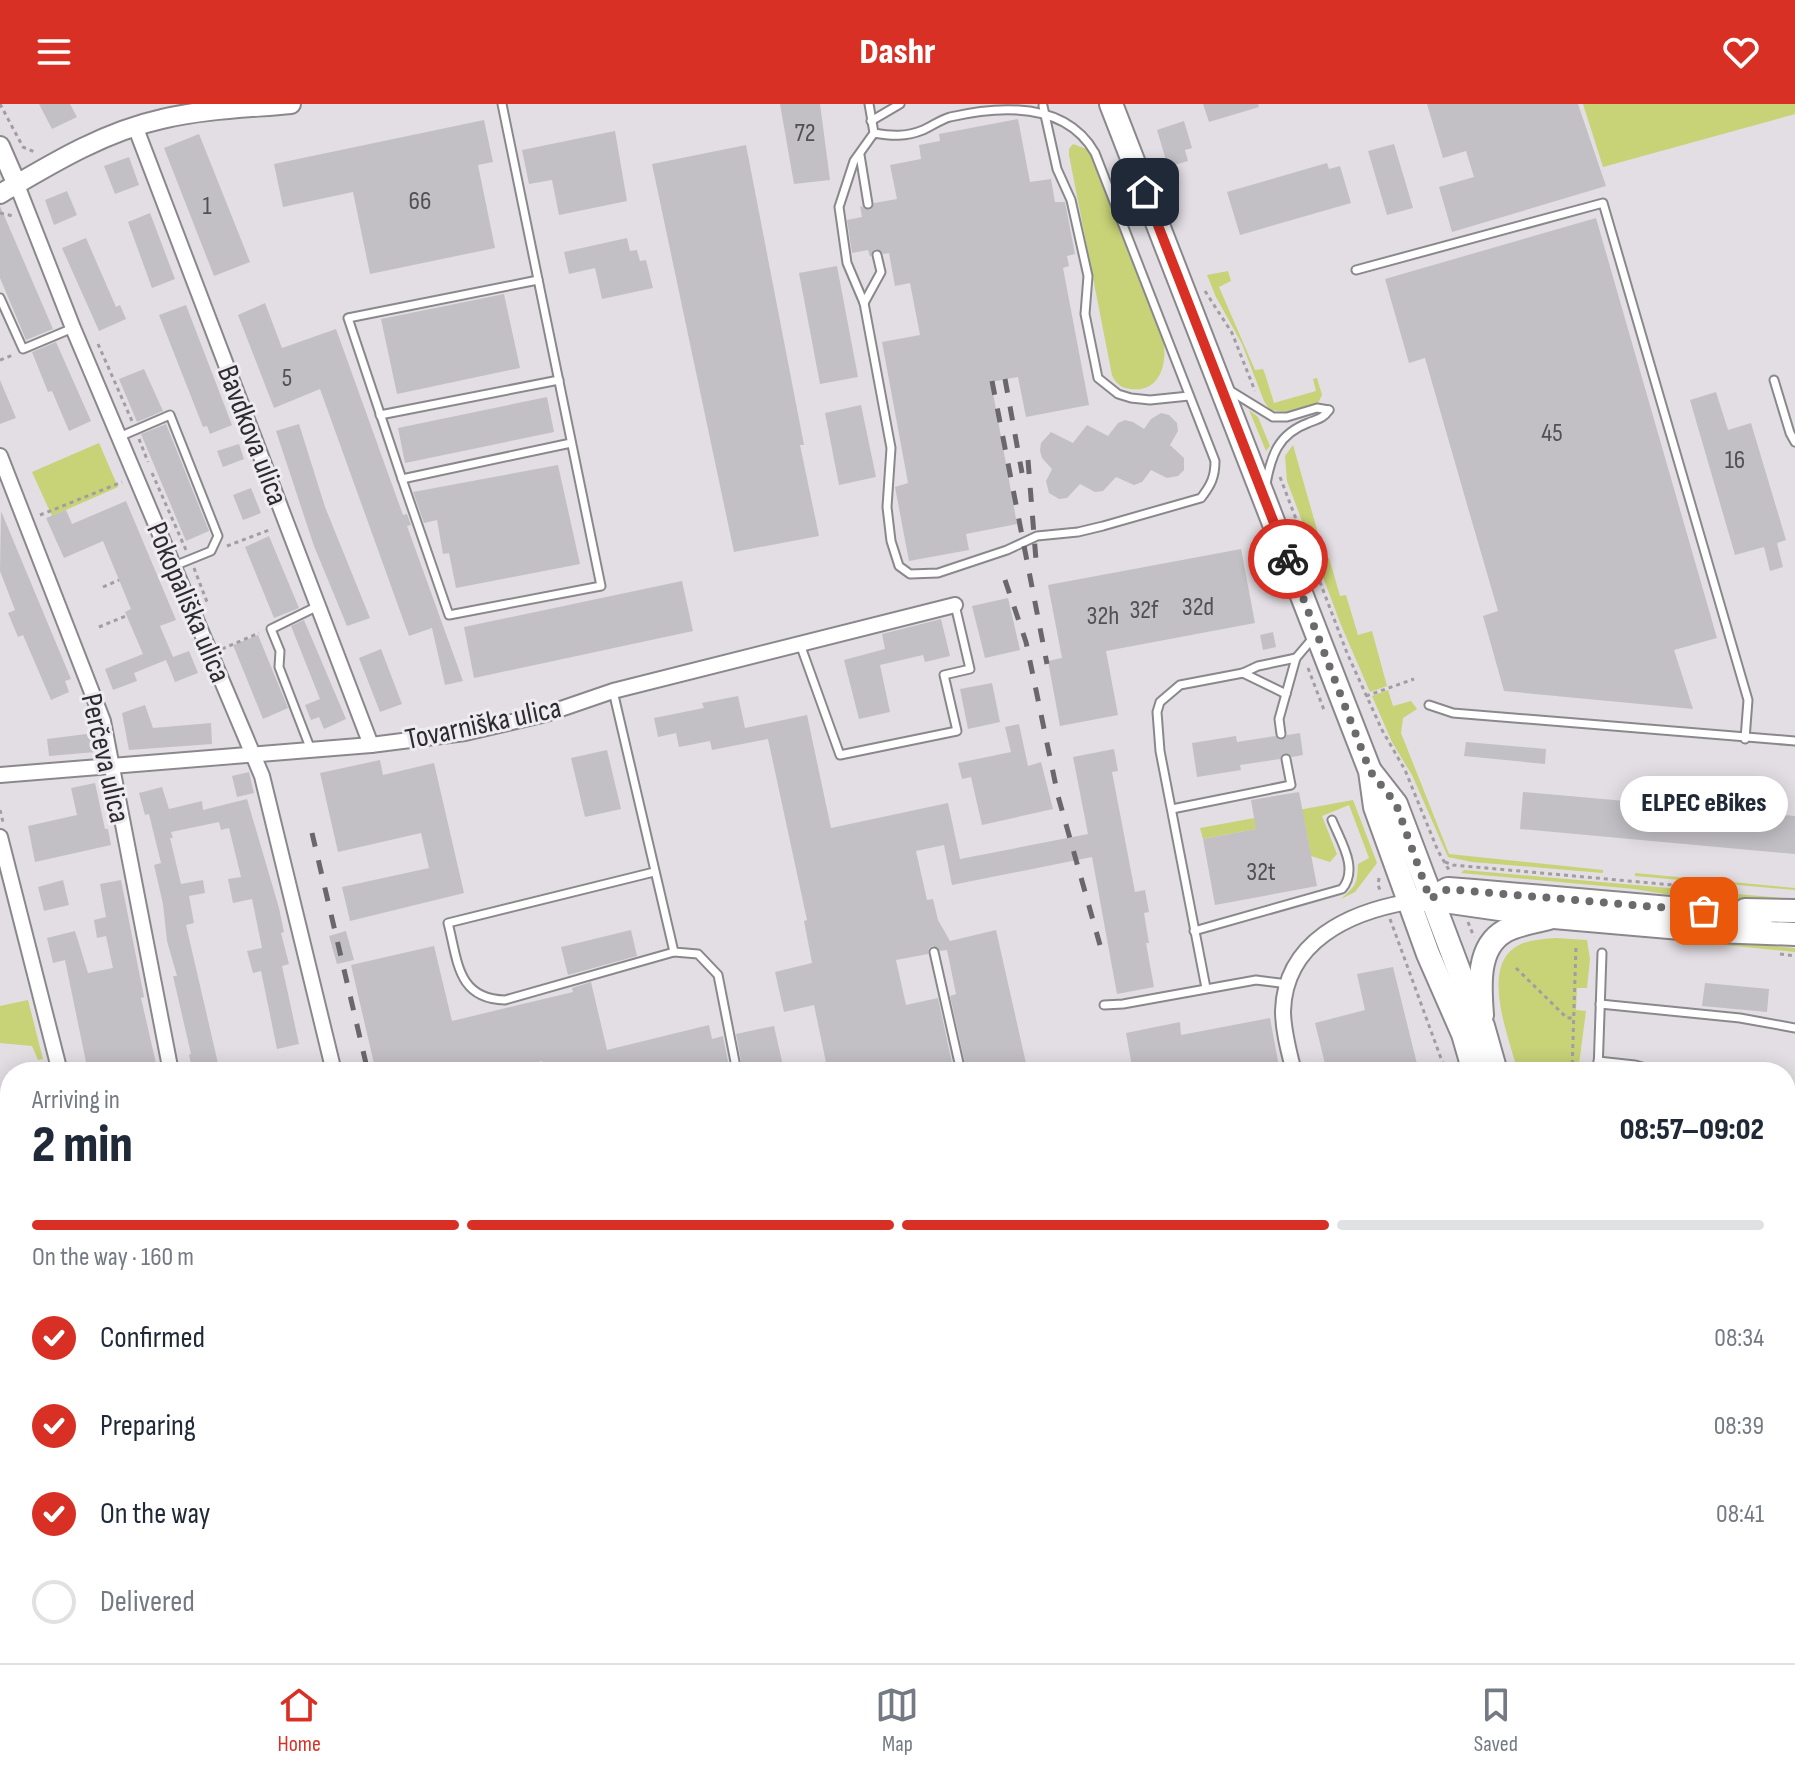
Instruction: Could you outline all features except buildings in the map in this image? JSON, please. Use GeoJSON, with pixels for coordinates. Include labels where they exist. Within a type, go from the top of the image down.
{"type":"FeatureCollection","features":[{"type":"Feature","properties":{"kind":"main road"},"geometry":{"type":"LineString","coordinates":[[1111,104],[1370,771],[1396,804],[1419,900],[1475,1013],[1474,1062]]}},
{"type":"Feature","properties":{"kind":"main road"},"geometry":{"type":"LineString","coordinates":[[1419,900],[1448,889],[1795,921]]}},
{"type":"Feature","properties":{"kind":"main road"},"geometry":{"type":"LineString","coordinates":[[1419,900],[1554,917],[1715,931],[1795,934]]}},
{"type":"Feature","properties":{"kind":"main road"},"geometry":{"type":"LineString","coordinates":[[1704,911],[1795,911]]}},
{"type":"Feature","properties":{"kind":"main road"},"geometry":{"type":"LineString","coordinates":[[1491,1062],[1473,1030],[1489,947],[1505,931],[1554,917]]}},
{"type":"Feature","properties":{"kind":"main road"},"geometry":{"type":"LineString","coordinates":[[1715,931],[1740,938],[1795,944]]}},
{"type":"Feature","properties":{"kind":"street"},"geometry":{"type":"LineString","coordinates":[[0,194],[96,141],[167,111],[291,104]]}},
{"type":"Feature","properties":{"kind":"street","name":"Bavdkova ulica"},"geometry":{"type":"LineString","coordinates":[[135,126],[371,745]]}},
{"type":"Feature","properties":{"kind":"street","name":"Pokopališka ulica"},"geometry":{"type":"LineString","coordinates":[[0,146],[73,328],[254,754],[280,847],[332,1062]]}},
{"type":"Feature","properties":{"kind":"street","name":"Perčeva ulica"},"geometry":{"type":"LineString","coordinates":[[0,456],[103,721],[169,1062]]}},
{"type":"Feature","properties":{"kind":"street","name":"Tovarniška ulica"},"geometry":{"type":"LineString","coordinates":[[0,775],[371,745],[465,733],[546,714],[613,691],[955,605]]}},
{"type":"Feature","properties":{"kind":"street"},"geometry":{"type":"LineString","coordinates":[[0,837],[57,1062]]}},
{"type":"Feature","properties":{"kind":"street"},"geometry":{"type":"LineString","coordinates":[[1292,1062],[1284,1020],[1288,984],[1306,953],[1327,930],[1351,918],[1419,900]]}},
{"type":"Feature","properties":{"kind":"lane"},"geometry":{"type":"LineString","coordinates":[[502,104],[601,586],[449,615],[348,318],[538,280]]}},
{"type":"Feature","properties":{"kind":"lane"},"geometry":{"type":"LineString","coordinates":[[869,104],[874,133],[854,161],[839,207],[847,263],[864,303],[891,448],[887,507],[891,541],[899,566],[910,574],[938,573],[1007,550],[1037,536],[1078,532],[1201,498],[1211,485],[1215,461],[1087,136],[1064,113],[1042,105],[984,109],[947,117],[895,137],[874,133]]}},
{"type":"Feature","properties":{"kind":"lane"},"geometry":{"type":"LineString","coordinates":[[871,121],[900,104]]}},
{"type":"Feature","properties":{"kind":"lane"},"geometry":{"type":"LineString","coordinates":[[1042,105],[1057,169],[1071,200],[1088,276],[1085,314],[1098,378],[1118,394],[1131,398],[1150,400],[1189,396]]}},
{"type":"Feature","properties":{"kind":"lane"},"geometry":{"type":"LineString","coordinates":[[860,155],[868,204]]}},
{"type":"Feature","properties":{"kind":"lane"},"geometry":{"type":"LineString","coordinates":[[1356,270],[1603,203],[1748,700],[1745,739]]}},
{"type":"Feature","properties":{"kind":"lane"},"geometry":{"type":"LineString","coordinates":[[864,303],[881,272],[877,255]]}},
{"type":"Feature","properties":{"kind":"lane"},"geometry":{"type":"LineString","coordinates":[[0,298],[23,349],[73,328]]}},
{"type":"Feature","properties":{"kind":"lane"},"geometry":{"type":"LineString","coordinates":[[380,415],[559,380]]}},
{"type":"Feature","properties":{"kind":"lane"},"geometry":{"type":"LineString","coordinates":[[1774,380],[1795,442]]}},
{"type":"Feature","properties":{"kind":"lane"},"geometry":{"type":"LineString","coordinates":[[1222,387],[1249,400],[1273,417],[1287,417],[1317,408],[1329,410],[1323,418],[1295,429],[1282,440],[1271,457],[1264,497]]}},
{"type":"Feature","properties":{"kind":"lane"},"geometry":{"type":"LineString","coordinates":[[119,437],[170,415],[218,532],[216,544],[207,552],[174,566]]}},
{"type":"Feature","properties":{"kind":"lane"},"geometry":{"type":"LineString","coordinates":[[402,479],[571,443]]}},
{"type":"Feature","properties":{"kind":"lane"},"geometry":{"type":"LineString","coordinates":[[800,644],[840,755],[957,731],[944,675],[970,669],[955,605]]}},
{"type":"Feature","properties":{"kind":"lane"},"geometry":{"type":"LineString","coordinates":[[311,750],[279,667],[280,651],[271,629],[318,606]]}},
{"type":"Feature","properties":{"kind":"lane"},"geometry":{"type":"LineString","coordinates":[[1281,734],[1279,719],[1296,658],[1316,634]]}},
{"type":"Feature","properties":{"kind":"lane"},"geometry":{"type":"LineString","coordinates":[[1206,988],[1157,729],[1157,712],[1160,702],[1180,685],[1243,673],[1258,666],[1296,658]]}},
{"type":"Feature","properties":{"kind":"lane"},"geometry":{"type":"LineString","coordinates":[[1243,673],[1286,694]]}},
{"type":"Feature","properties":{"kind":"lane"},"geometry":{"type":"LineString","coordinates":[[613,691],[674,952]]}},
{"type":"Feature","properties":{"kind":"lane"},"geometry":{"type":"LineString","coordinates":[[1429,705],[1453,713],[1795,741]]}},
{"type":"Feature","properties":{"kind":"lane"},"geometry":{"type":"LineString","coordinates":[[1172,809],[1291,785],[1286,759]]}},
{"type":"Feature","properties":{"kind":"lane"},"geometry":{"type":"LineString","coordinates":[[1194,931],[1335,892],[1343,887],[1350,866],[1332,820]]}},
{"type":"Feature","properties":{"kind":"lane"},"geometry":{"type":"LineString","coordinates":[[654,872],[448,923],[463,981],[477,994],[491,1000],[505,1000],[674,952],[698,954],[718,975],[735,1062]]}},
{"type":"Feature","properties":{"kind":"lane"},"geometry":{"type":"LineString","coordinates":[[934,952],[959,1062]]}},
{"type":"Feature","properties":{"kind":"lane"},"geometry":{"type":"LineString","coordinates":[[1602,953],[1598,1061],[1607,1062]]}},
{"type":"Feature","properties":{"kind":"lane"},"geometry":{"type":"LineString","coordinates":[[1104,1005],[1263,980],[1288,984]]}},
{"type":"Feature","properties":{"kind":"lane"},"geometry":{"type":"LineString","coordinates":[[1600,1004],[1740,1018],[1795,1028]]}},
{"type":"Feature","properties":{"kind":"path"},"geometry":{"type":"LineString","coordinates":[[0,104],[19,141],[29,151]]}},
{"type":"Feature","properties":{"kind":"path"},"geometry":{"type":"LineString","coordinates":[[0,212],[13,216]]}},
{"type":"Feature","properties":{"kind":"path"},"geometry":{"type":"LineString","coordinates":[[1210,295],[1232,333],[1256,395]]}},
{"type":"Feature","properties":{"kind":"path"},"geometry":{"type":"LineString","coordinates":[[1279,470],[1285,494],[1366,696],[1405,770],[1450,873]]}},
{"type":"Feature","properties":{"kind":"path"},"geometry":{"type":"LineString","coordinates":[[25,521],[136,476]]}},
{"type":"Feature","properties":{"kind":"path"},"geometry":{"type":"LineString","coordinates":[[216,544],[229,547],[286,523]]}},
{"type":"Feature","properties":{"kind":"path"},"geometry":{"type":"LineString","coordinates":[[103,587],[119,580]]}},
{"type":"Feature","properties":{"kind":"path"},"geometry":{"type":"LineString","coordinates":[[99,627],[126,616]]}},
{"type":"Feature","properties":{"kind":"path"},"geometry":{"type":"LineString","coordinates":[[211,653],[271,629]]}},
{"type":"Feature","properties":{"kind":"path"},"geometry":{"type":"LineString","coordinates":[[1306,664],[1327,717]]}},
{"type":"Feature","properties":{"kind":"path"},"geometry":{"type":"LineString","coordinates":[[1366,696],[1414,679]]}},
{"type":"Feature","properties":{"kind":"path"},"geometry":{"type":"LineString","coordinates":[[1445,861],[1453,865],[1748,891]]}},
{"type":"Feature","properties":{"kind":"path"},"geometry":{"type":"LineString","coordinates":[[1379,889],[1382,871]]}},
{"type":"Feature","properties":{"kind":"path"},"geometry":{"type":"LineString","coordinates":[[1391,922],[1419,990],[1443,1062]]}},
{"type":"Feature","properties":{"kind":"path"},"geometry":{"type":"LineString","coordinates":[[1572,1062],[1576,945]]}},
{"type":"Feature","properties":{"kind":"path"},"geometry":{"type":"LineString","coordinates":[[1516,968],[1567,1018],[1572,1018]]}},
{"type":"Feature","properties":{"kind":"green space"},"geometry":{"type":"Polygon","coordinates":[[[1583,104],[1795,104],[1795,114],[1603,167],[1583,104]]]}},
{"type":"Feature","properties":{"kind":"green space"},"geometry":{"type":"Polygon","coordinates":[[[1073,144],[1089,150],[1163,340],[1164,358],[1160,375],[1141,389],[1122,387],[1112,375],[1069,155],[1073,144]]]}},
{"type":"Feature","properties":{"kind":"green space"},"geometry":{"type":"Polygon","coordinates":[[[1228,271],[1231,281],[1219,287],[1255,370],[1263,369],[1274,403],[1316,391],[1313,379],[1317,378],[1322,395],[1318,403],[1287,412],[1270,410],[1242,344],[1207,275],[1228,271]]]}},
{"type":"Feature","properties":{"kind":"green space"},"geometry":{"type":"Polygon","coordinates":[[[1249,410],[1258,417],[1270,446],[1266,451],[1249,410]]]}},
{"type":"Feature","properties":{"kind":"green space"},"geometry":{"type":"Polygon","coordinates":[[[99,443],[118,487],[52,516],[32,472],[99,443]]]}},
{"type":"Feature","properties":{"kind":"green space"},"geometry":{"type":"Polygon","coordinates":[[[1293,445],[1325,558],[1329,558],[1340,596],[1346,595],[1358,635],[1372,631],[1387,686],[1370,692],[1341,625],[1287,481],[1285,456],[1293,445]]]}},
{"type":"Feature","properties":{"kind":"green space"},"geometry":{"type":"Polygon","coordinates":[[[1388,690],[1393,706],[1411,701],[1417,709],[1403,718],[1401,733],[1449,854],[1603,870],[1603,873],[1472,862],[1448,857],[1412,775],[1392,742],[1372,696],[1388,690]]]}},
{"type":"Feature","properties":{"kind":"green space"},"geometry":{"type":"Polygon","coordinates":[[[1353,800],[1377,863],[1355,892],[1341,899],[1355,884],[1358,864],[1369,858],[1349,805],[1322,816],[1337,854],[1330,862],[1311,856],[1304,820],[1203,839],[1200,828],[1353,800]]]}},
{"type":"Feature","properties":{"kind":"green space"},"geometry":{"type":"Polygon","coordinates":[[[1464,870],[1795,899],[1795,906],[1712,902],[1635,889],[1461,873],[1464,870]]]}},
{"type":"Feature","properties":{"kind":"green space"},"geometry":{"type":"Polygon","coordinates":[[[1635,873],[1795,888],[1795,890],[1635,876],[1635,873]]]}},
{"type":"Feature","properties":{"kind":"green space"},"geometry":{"type":"Polygon","coordinates":[[[1545,927],[1795,948],[1795,952],[1563,929],[1532,932],[1545,927]]]}},
{"type":"Feature","properties":{"kind":"green space"},"geometry":{"type":"Polygon","coordinates":[[[1540,939],[1587,940],[1590,959],[1587,988],[1577,988],[1576,1010],[1586,1011],[1579,1062],[1515,1062],[1501,1007],[1500,973],[1504,959],[1514,948],[1540,939]]]}},
{"type":"Feature","properties":{"kind":"green space"},"geometry":{"type":"Polygon","coordinates":[[[28,1000],[43,1059],[38,1060],[32,1046],[0,1043],[0,1006],[28,1000]]]}},
{"type":"Feature","properties":{"kind":"railway"},"geometry":{"type":"LineString","coordinates":[[1005,379],[1022,473]]}},
{"type":"Feature","properties":{"kind":"railway"},"geometry":{"type":"LineString","coordinates":[[992,381],[1047,664]]}},
{"type":"Feature","properties":{"kind":"railway"},"geometry":{"type":"LineString","coordinates":[[1028,460],[1036,560]]}},
{"type":"Feature","properties":{"kind":"railway"},"geometry":{"type":"LineString","coordinates":[[1005,580],[1026,642],[1058,796],[1100,945]]}},
{"type":"Feature","properties":{"kind":"railway"},"geometry":{"type":"LineString","coordinates":[[312,833],[366,1062]]}},
{"type":"Feature","properties":{"kind":"way so far"},"geometry":{"type":"LineString","coordinates":[[1288,559],[1370,771],[1396,804],[1418,858],[1430,899],[1448,889],[1704,911]]}},
{"type":"Feature","properties":{"kind":"place","name":"ELPEC eBikes"},"geometry":{"type":"Point","coordinates":[1704,911]}},
{"type":"Feature","properties":{"kind":"route"},"geometry":{"type":"LineString","coordinates":[[1145,192],[1288,559]]}}]}
